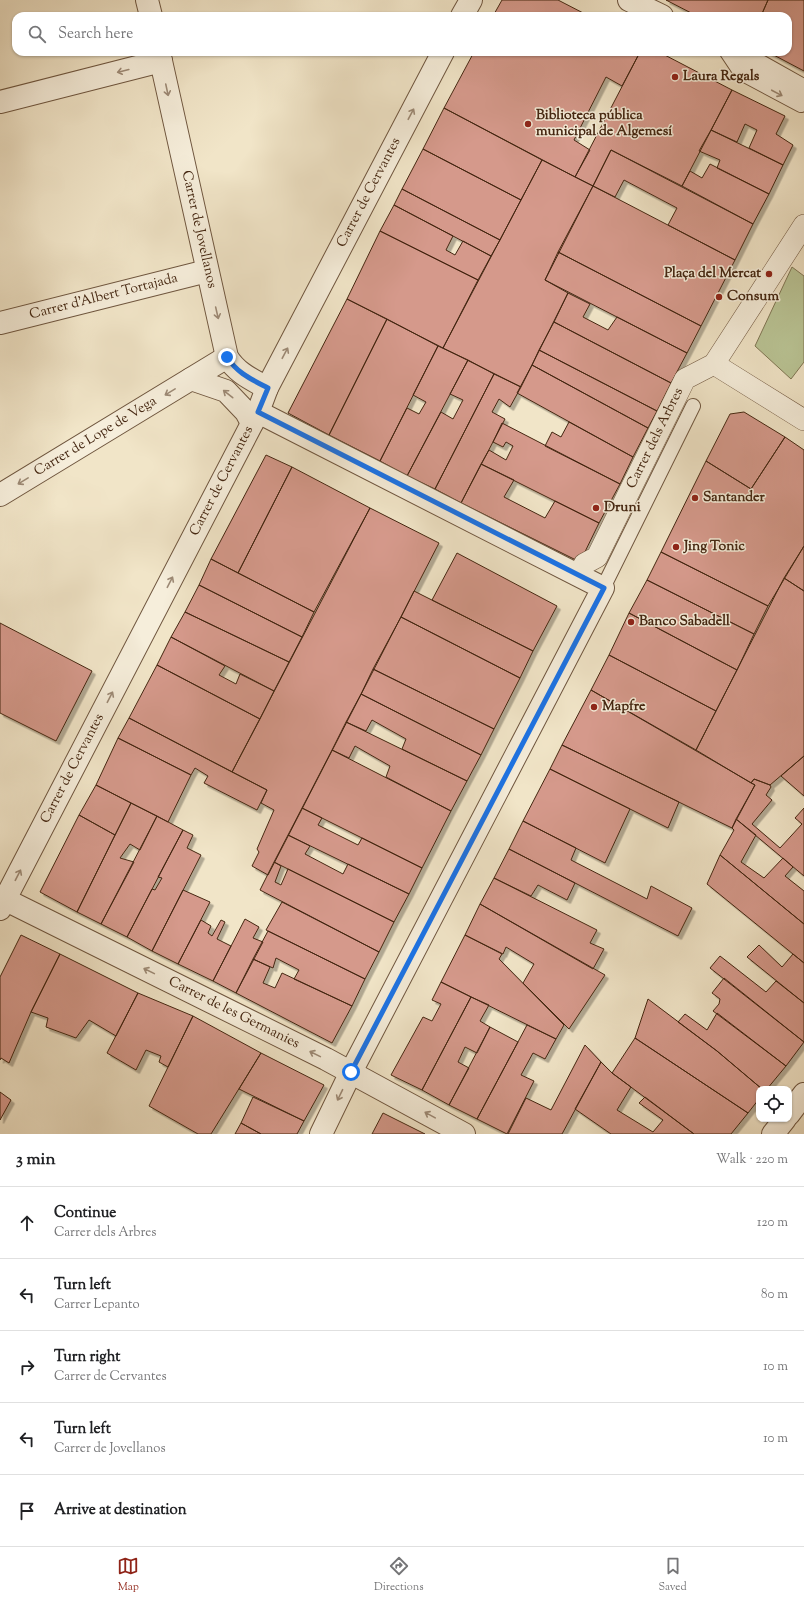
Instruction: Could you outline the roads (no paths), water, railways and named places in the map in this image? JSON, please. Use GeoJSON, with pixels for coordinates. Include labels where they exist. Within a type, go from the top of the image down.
{"type":"FeatureCollection","features":[{"type":"Feature","properties":{"kind":"street"},"geometry":{"type":"LineString","coordinates":[[148,0],[150,12]]}},
{"type":"Feature","properties":{"kind":"street"},"geometry":{"type":"LineString","coordinates":[[464,12],[470,0]]}},
{"type":"Feature","properties":{"kind":"street"},"geometry":{"type":"LineString","coordinates":[[629,0],[654,12]]}},
{"type":"Feature","properties":{"kind":"street"},"geometry":{"type":"LineString","coordinates":[[0,102],[160,56]]}},
{"type":"Feature","properties":{"kind":"street","name":"Carrer de Jovellanos"},"geometry":{"type":"LineString","coordinates":[[160,56],[227,357],[241,374],[268,388]]}},
{"type":"Feature","properties":{"kind":"street","name":"Carrer de Cervantes"},"geometry":{"type":"LineString","coordinates":[[2,902],[255,418],[268,388],[441,56]]}},
{"type":"Feature","properties":{"kind":"street"},"geometry":{"type":"LineString","coordinates":[[741,56],[802,98]]}},
{"type":"Feature","properties":{"kind":"street"},"geometry":{"type":"LineString","coordinates":[[804,225],[714,364],[804,420]]}},
{"type":"Feature","properties":{"kind":"street","name":"Carrer d'Albert Tortajada"},"geometry":{"type":"LineString","coordinates":[[0,323],[207,271]]}},
{"type":"Feature","properties":{"kind":"street","name":"Carrer de Lope de Vega"},"geometry":{"type":"LineString","coordinates":[[0,494],[227,357]]}},
{"type":"Feature","properties":{"kind":"street","name":"Carrer dels Arbres"},"geometry":{"type":"LineString","coordinates":[[584,564],[597,557],[685,379],[714,364]]}},
{"type":"Feature","properties":{"kind":"street"},"geometry":{"type":"LineString","coordinates":[[191,379],[226,391],[246,412],[255,418],[604,588],[351,1072],[321,1134]]}},
{"type":"Feature","properties":{"kind":"street","name":"Carrer de les Germanies"},"geometry":{"type":"LineString","coordinates":[[2,902],[351,1072],[464,1134]]}},
{"type":"Feature","properties":{"kind":"street"},"geometry":{"type":"LineString","coordinates":[[792,1110],[804,1094]]}},
{"type":"Feature","properties":{"kind":"street"},"geometry":{"type":"LineString","coordinates":[[773,1134],[783,1122]]}},
{"type":"Feature","properties":{"kind":"lane"},"geometry":{"type":"LineString","coordinates":[[729,56],[740,73],[802,98]]}},
{"type":"Feature","properties":{"kind":"lane"},"geometry":{"type":"LineString","coordinates":[[604,588],[693,406]]}},
{"type":"Feature","properties":{"kind":"place","name":"Laura Regals"},"geometry":{"type":"Point","coordinates":[675,77]}},
{"type":"Feature","properties":{"kind":"place","name":"Biblioteca pública municipal de Algemesí"},"geometry":{"type":"Point","coordinates":[528,124]}},
{"type":"Feature","properties":{"kind":"place","name":"Plaça del Mercat"},"geometry":{"type":"Point","coordinates":[769,274]}},
{"type":"Feature","properties":{"kind":"place","name":"Consum"},"geometry":{"type":"Point","coordinates":[719,297]}},
{"type":"Feature","properties":{"kind":"place","name":"Santander"},"geometry":{"type":"Point","coordinates":[695,498]}},
{"type":"Feature","properties":{"kind":"place","name":"Druni"},"geometry":{"type":"Point","coordinates":[596,508]}},
{"type":"Feature","properties":{"kind":"place","name":"Jing Tonic"},"geometry":{"type":"Point","coordinates":[676,547]}},
{"type":"Feature","properties":{"kind":"place","name":"Banco Sabadell"},"geometry":{"type":"Point","coordinates":[631,622]}},
{"type":"Feature","properties":{"kind":"place","name":"Mapfre"},"geometry":{"type":"Point","coordinates":[594,707]}}]}
